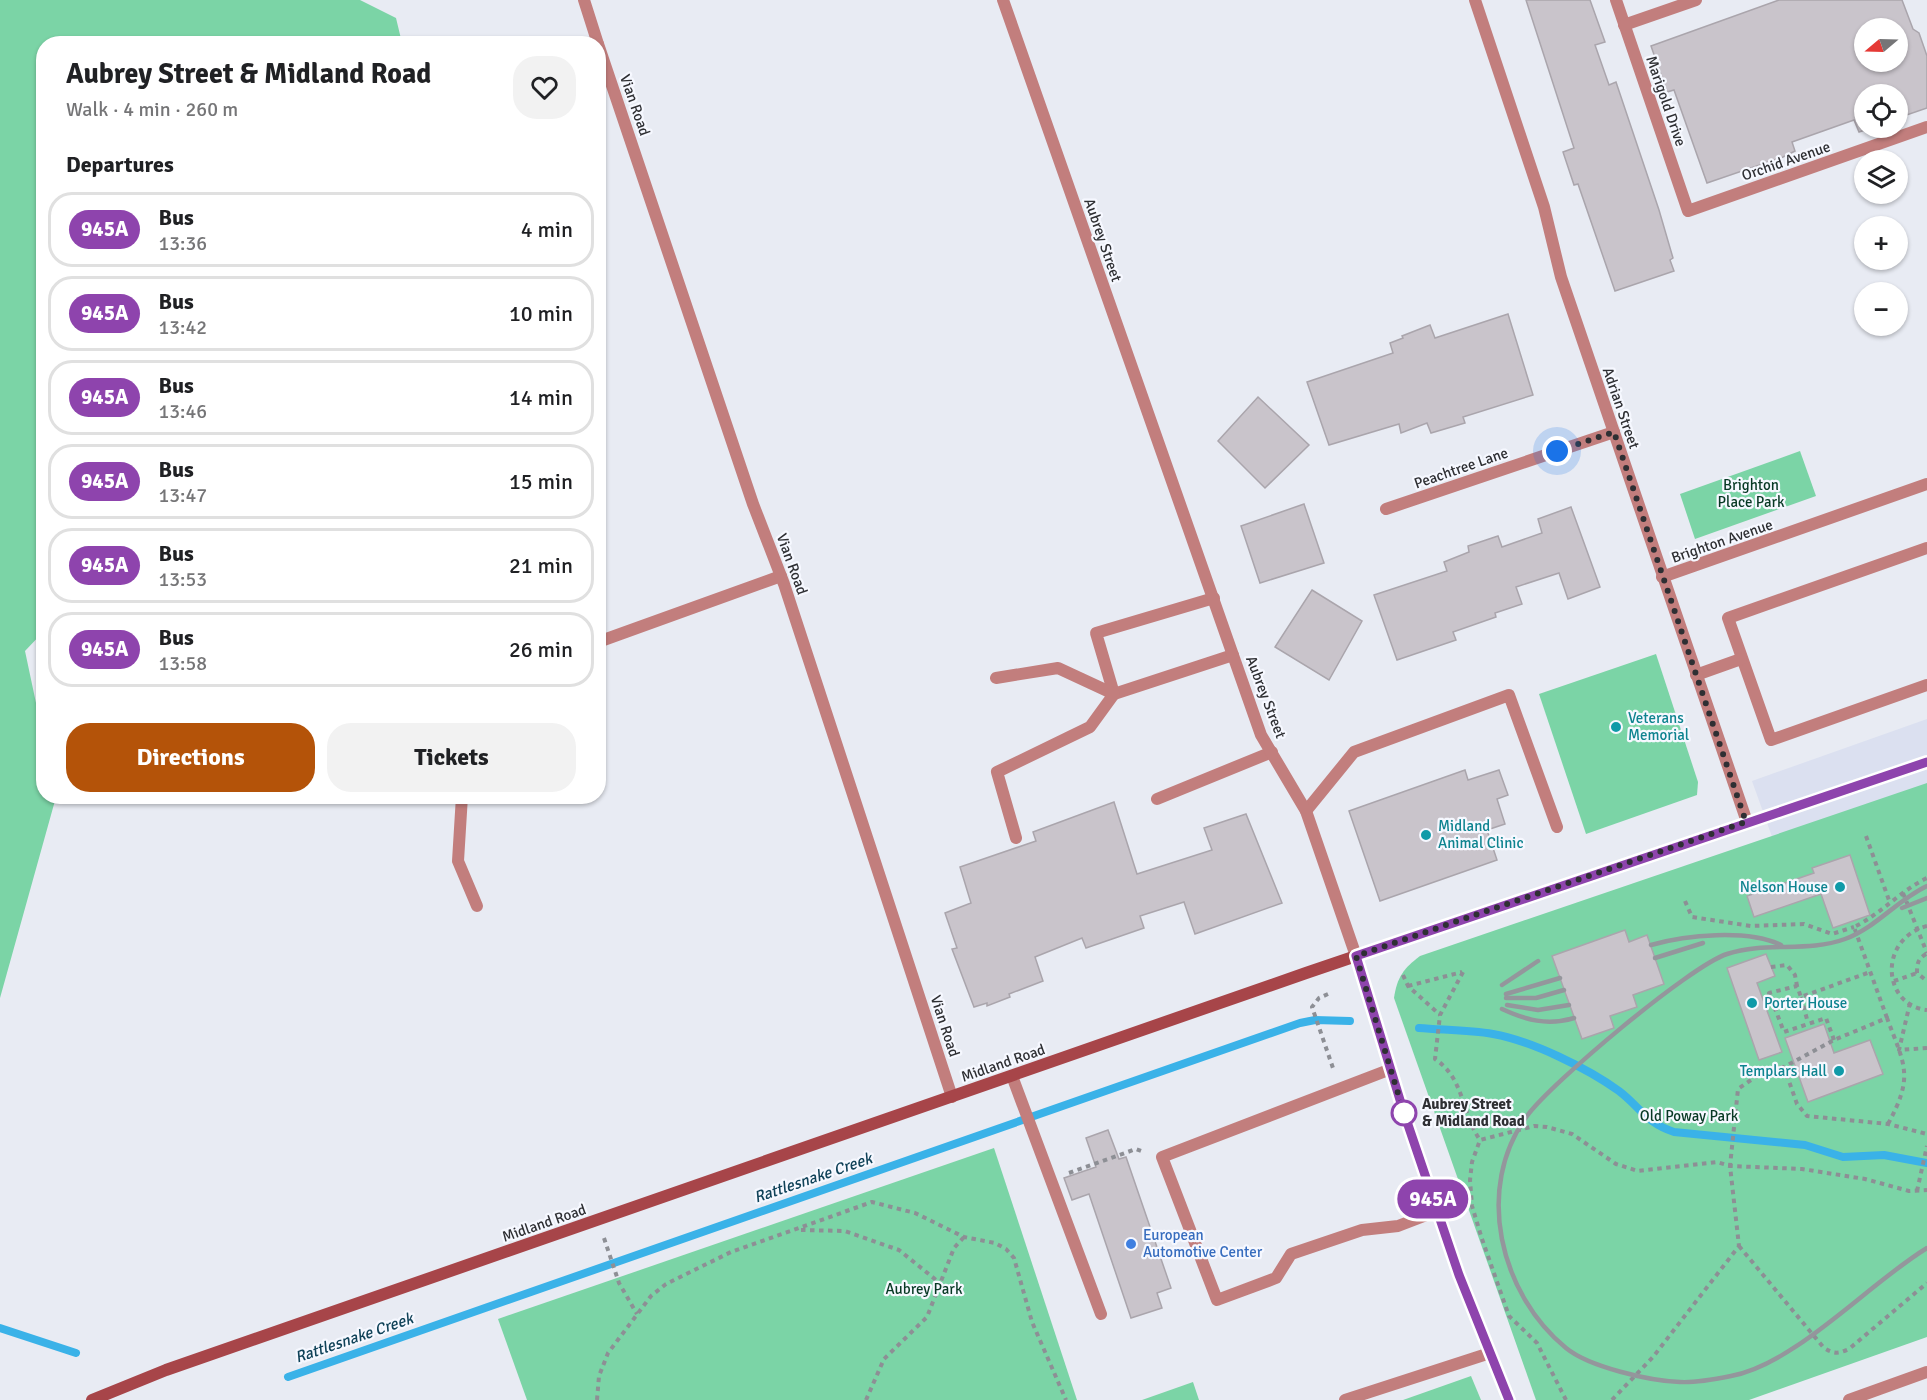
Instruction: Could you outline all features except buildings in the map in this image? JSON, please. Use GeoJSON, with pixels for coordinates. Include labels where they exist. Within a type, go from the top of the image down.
{"type":"FeatureCollection","features":[{"type":"Feature","properties":{"kind":"main road","name":"Midland Road"},"geometry":{"type":"LineString","coordinates":[[92,1400],[166,1370],[1356,956],[1927,762]]}},
{"type":"Feature","properties":{"kind":"street","name":"Vian Road"},"geometry":{"type":"LineString","coordinates":[[584,0],[595,36]]}},
{"type":"Feature","properties":{"kind":"street","name":"Aubrey Street"},"geometry":{"type":"LineString","coordinates":[[1003,0],[1261,735],[1306,810],[1356,956],[1437,1211],[1509,1400]]}},
{"type":"Feature","properties":{"kind":"street","name":"Adrian Street"},"geometry":{"type":"LineString","coordinates":[[1475,0],[1545,207],[1561,277],[1746,822]]}},
{"type":"Feature","properties":{"kind":"street","name":"Marigold Drive"},"geometry":{"type":"LineString","coordinates":[[1616,0],[1688,211]]}},
{"type":"Feature","properties":{"kind":"street"},"geometry":{"type":"LineString","coordinates":[[1624,25],[1696,0]]}},
{"type":"Feature","properties":{"kind":"street","name":"Vian Road"},"geometry":{"type":"LineString","coordinates":[[606,68],[750,495],[781,576],[952,1097]]}},
{"type":"Feature","properties":{"kind":"street","name":"Orchid Avenue"},"geometry":{"type":"LineString","coordinates":[[1688,211],[1927,127]]}},
{"type":"Feature","properties":{"kind":"street","name":"Peachtree Lane"},"geometry":{"type":"LineString","coordinates":[[1386,509],[1614,432]]}},
{"type":"Feature","properties":{"kind":"street","name":"Brighton Avenue"},"geometry":{"type":"LineString","coordinates":[[1662,577],[1927,484]]}},
{"type":"Feature","properties":{"kind":"street"},"geometry":{"type":"LineString","coordinates":[[1927,548],[1728,618],[1771,740],[1927,685]]}},
{"type":"Feature","properties":{"kind":"street"},"geometry":{"type":"LineString","coordinates":[[606,639],[781,576]]}},
{"type":"Feature","properties":{"kind":"street"},"geometry":{"type":"LineString","coordinates":[[1114,694],[1096,633],[1214,598]]}},
{"type":"Feature","properties":{"kind":"street"},"geometry":{"type":"LineString","coordinates":[[1016,838],[997,772],[1090,727],[1114,694],[1233,655]]}},
{"type":"Feature","properties":{"kind":"street"},"geometry":{"type":"LineString","coordinates":[[1696,675],[1741,659]]}},
{"type":"Feature","properties":{"kind":"street"},"geometry":{"type":"LineString","coordinates":[[996,678],[1058,668],[1114,694]]}},
{"type":"Feature","properties":{"kind":"street"},"geometry":{"type":"LineString","coordinates":[[1306,810],[1354,752],[1509,695],[1557,826]]}},
{"type":"Feature","properties":{"kind":"street"},"geometry":{"type":"LineString","coordinates":[[1156,799],[1272,752]]}},
{"type":"Feature","properties":{"kind":"street"},"geometry":{"type":"LineString","coordinates":[[462,804],[458,861],[477,906]]}},
{"type":"Feature","properties":{"kind":"street"},"geometry":{"type":"LineString","coordinates":[[1391,1069],[1162,1157],[1217,1300],[1276,1278],[1291,1254],[1362,1230],[1398,1226],[1437,1211]]}},
{"type":"Feature","properties":{"kind":"street"},"geometry":{"type":"LineString","coordinates":[[1012,1076],[1101,1314]]}},
{"type":"Feature","properties":{"kind":"street"},"geometry":{"type":"LineString","coordinates":[[1346,1400],[1490,1353]]}},
{"type":"Feature","properties":{"kind":"street"},"geometry":{"type":"LineString","coordinates":[[1849,1400],[1927,1372]]}},
{"type":"Feature","properties":{"kind":"path"},"geometry":{"type":"LineString","coordinates":[[1866,836],[1890,903]]}},
{"type":"Feature","properties":{"kind":"path"},"geometry":{"type":"LineString","coordinates":[[1685,900],[1692,917],[1751,926],[1804,924],[1832,934],[1871,919],[1903,893],[1927,878]]}},
{"type":"Feature","properties":{"kind":"path"},"geometry":{"type":"LineString","coordinates":[[1903,893],[1927,953],[1920,958],[1917,972]]}},
{"type":"Feature","properties":{"kind":"path"},"geometry":{"type":"LineString","coordinates":[[1927,926],[1917,928],[1898,943],[1890,969],[1900,994],[1910,1003],[1927,1010]]}},
{"type":"Feature","properties":{"kind":"path"},"geometry":{"type":"LineString","coordinates":[[1854,927],[1905,1071],[1905,1089],[1888,1124]]}},
{"type":"Feature","properties":{"kind":"path"},"geometry":{"type":"LineString","coordinates":[[1771,967],[1787,965],[1795,975],[1808,1023]]}},
{"type":"Feature","properties":{"kind":"path"},"geometry":{"type":"LineString","coordinates":[[1408,986],[1463,972],[1440,1015],[1435,1059],[1449,1068],[1457,1081],[1472,1125],[1480,1140]]}},
{"type":"Feature","properties":{"kind":"path"},"geometry":{"type":"LineString","coordinates":[[1801,997],[1870,972]]}},
{"type":"Feature","properties":{"kind":"path"},"geometry":{"type":"LineString","coordinates":[[1894,981],[1917,972]]}},
{"type":"Feature","properties":{"kind":"path"},"geometry":{"type":"LineString","coordinates":[[1917,972],[1927,981]]}},
{"type":"Feature","properties":{"kind":"path"},"geometry":{"type":"LineString","coordinates":[[1403,975],[1408,986],[1440,1015]]}},
{"type":"Feature","properties":{"kind":"path"},"geometry":{"type":"LineString","coordinates":[[1797,986],[1769,993],[1784,1032],[1826,1018],[1834,1040]]}},
{"type":"Feature","properties":{"kind":"path"},"geometry":{"type":"LineString","coordinates":[[1328,994],[1319,998],[1312,1007],[1341,1088]]}},
{"type":"Feature","properties":{"kind":"path"},"geometry":{"type":"LineString","coordinates":[[1899,1050],[1910,1003]]}},
{"type":"Feature","properties":{"kind":"path"},"geometry":{"type":"LineString","coordinates":[[1887,1018],[1834,1040],[1784,1067],[1748,1080],[1738,1089],[1730,1166],[1739,1246],[1824,1348],[1832,1353],[1839,1354],[1857,1343],[1927,1283]]}},
{"type":"Feature","properties":{"kind":"path"},"geometry":{"type":"LineString","coordinates":[[1899,1050],[1927,1048]]}},
{"type":"Feature","properties":{"kind":"path"},"geometry":{"type":"LineString","coordinates":[[1784,1067],[1797,1104],[1807,1116],[1888,1124],[1927,1134]]}},
{"type":"Feature","properties":{"kind":"path"},"geometry":{"type":"LineString","coordinates":[[1480,1140],[1534,1126],[1547,1127],[1572,1134],[1616,1164],[1638,1171],[1709,1162],[1730,1166],[1802,1169],[1865,1179],[1917,1191],[1927,1190]]}},
{"type":"Feature","properties":{"kind":"path"},"geometry":{"type":"LineString","coordinates":[[1480,1140],[1470,1180],[1472,1206],[1482,1239],[1509,1316],[1537,1343],[1566,1400]]}},
{"type":"Feature","properties":{"kind":"path"},"geometry":{"type":"LineString","coordinates":[[1917,1191],[1927,1146]]}},
{"type":"Feature","properties":{"kind":"path"},"geometry":{"type":"LineString","coordinates":[[1051,1179],[1136,1149],[1162,1157]]}},
{"type":"Feature","properties":{"kind":"path"},"geometry":{"type":"LineString","coordinates":[[597,1400],[596,1391],[603,1364],[651,1296],[682,1274],[731,1252],[799,1230],[872,1202],[915,1213],[964,1237],[995,1243],[1006,1249],[1014,1258],[1032,1322],[1066,1400]]}},
{"type":"Feature","properties":{"kind":"path"},"geometry":{"type":"LineString","coordinates":[[799,1230],[845,1231],[899,1250],[940,1284]]}},
{"type":"Feature","properties":{"kind":"path"},"geometry":{"type":"LineString","coordinates":[[866,1400],[884,1359],[927,1317],[954,1248],[964,1237]]}},
{"type":"Feature","properties":{"kind":"path"},"geometry":{"type":"LineString","coordinates":[[1612,1400],[1653,1357],[1712,1285],[1739,1246]]}},
{"type":"Feature","properties":{"kind":"path"},"geometry":{"type":"LineString","coordinates":[[608,1250],[619,1283],[637,1314]]}},
{"type":"Feature","properties":{"kind":"shaded area"},"geometry":{"type":"Polygon","coordinates":[[[1927,719],[1927,809],[1780,859],[1752,781],[1927,719]]]}},
{"type":"Feature","properties":{"kind":"green space"},"geometry":{"type":"Polygon","coordinates":[[[0,0],[360,0],[396,18],[400,36],[36,36],[36,639],[25,651],[36,703],[36,804],[54,804],[0,998],[0,0]]]}},
{"type":"Feature","properties":{"kind":"green space","name":"Brighton Place Park"},"geometry":{"type":"Polygon","coordinates":[[[1800,451],[1816,496],[1695,539],[1680,494],[1800,451]]]}},
{"type":"Feature","properties":{"kind":"green space"},"geometry":{"type":"Polygon","coordinates":[[[1656,654],[1698,782],[1697,795],[1586,834],[1539,694],[1656,654]]]}},
{"type":"Feature","properties":{"kind":"green space","name":"Old Poway Park"},"geometry":{"type":"Polygon","coordinates":[[[1927,783],[1927,1337],[1749,1400],[1536,1400],[1394,998],[1402,974],[1420,956],[1927,783]]]}},
{"type":"Feature","properties":{"kind":"green space","name":"Aubrey Park"},"geometry":{"type":"Polygon","coordinates":[[[994,1148],[1077,1400],[527,1400],[498,1319],[994,1148]]]}},
{"type":"Feature","properties":{"kind":"green space"},"geometry":{"type":"Polygon","coordinates":[[[1471,1376],[1481,1400],[1403,1400],[1471,1376]]]}},
{"type":"Feature","properties":{"kind":"green space"},"geometry":{"type":"Polygon","coordinates":[[[1193,1382],[1199,1400],[1142,1400],[1193,1382]]]}},
{"type":"Feature","properties":{"kind":"waterway","name":"Rattlesnake Creek"},"geometry":{"type":"LineString","coordinates":[[288,1377],[1300,1023],[1315,1020],[1350,1021]]}},
{"type":"Feature","properties":{"kind":"waterway","name":"Rattlesnake Creek"},"geometry":{"type":"LineString","coordinates":[[1419,1028],[1493,1034],[1542,1049],[1606,1082],[1650,1119],[1674,1132],[1805,1145],[1843,1157],[1884,1155],[1927,1163]]}},
{"type":"Feature","properties":{"kind":"waterway","name":"Rattlesnake Creek"},"geometry":{"type":"LineString","coordinates":[[0,1328],[76,1353]]}},
{"type":"Feature","properties":{"kind":"railway"},"geometry":{"type":"LineString","coordinates":[[1927,886],[1906,898],[1867,928],[1845,939],[1816,945],[1757,948],[1727,954],[1709,963],[1654,1002],[1563,1078],[1527,1116],[1511,1144],[1501,1175],[1499,1207],[1502,1239],[1511,1270],[1525,1299],[1543,1325],[1566,1348],[1589,1361],[1620,1372],[1667,1381],[1693,1382],[1731,1376],[1756,1368],[1781,1356],[1832,1321],[1927,1248]]}},
{"type":"Feature","properties":{"kind":"railway"},"geometry":{"type":"LineString","coordinates":[[1902,908],[1927,898]]}},
{"type":"Feature","properties":{"kind":"railway"},"geometry":{"type":"LineString","coordinates":[[1651,945],[1665,941],[1716,935],[1751,937],[1781,945]]}},
{"type":"Feature","properties":{"kind":"railway"},"geometry":{"type":"LineString","coordinates":[[1655,958],[1703,943]]}},
{"type":"Feature","properties":{"kind":"railway"},"geometry":{"type":"LineString","coordinates":[[1502,985],[1538,961]]}},
{"type":"Feature","properties":{"kind":"railway"},"geometry":{"type":"LineString","coordinates":[[1506,994],[1560,978]]}},
{"type":"Feature","properties":{"kind":"railway"},"geometry":{"type":"LineString","coordinates":[[1506,998],[1536,998],[1564,990]]}},
{"type":"Feature","properties":{"kind":"railway"},"geometry":{"type":"LineString","coordinates":[[1507,1005],[1538,1010],[1569,1005]]}},
{"type":"Feature","properties":{"kind":"railway"},"geometry":{"type":"LineString","coordinates":[[1502,1009],[1537,1021],[1555,1022],[1574,1018]]}},
{"type":"Feature","properties":{"kind":"bus line","name":"945A"},"geometry":{"type":"LineString","coordinates":[[1509,1400],[1459,1275],[1404,1113],[1356,956],[1927,762]]}},
{"type":"Feature","properties":{"kind":"place","name":"Veterans Memorial"},"geometry":{"type":"Point","coordinates":[1616,727]}},
{"type":"Feature","properties":{"kind":"place","name":"Midland Animal Clinic"},"geometry":{"type":"Point","coordinates":[1426,835]}},
{"type":"Feature","properties":{"kind":"place","name":"Nelson House"},"geometry":{"type":"Point","coordinates":[1840,887]}},
{"type":"Feature","properties":{"kind":"place","name":"Porter House"},"geometry":{"type":"Point","coordinates":[1752,1003]}},
{"type":"Feature","properties":{"kind":"place","name":"Templars Hall"},"geometry":{"type":"Point","coordinates":[1839,1071]}},
{"type":"Feature","properties":{"kind":"place","name":"Aubrey Street & Midland Road"},"geometry":{"type":"Point","coordinates":[1404,1113]}},
{"type":"Feature","properties":{"kind":"place","name":"European Automotive Center"},"geometry":{"type":"Point","coordinates":[1131,1244]}},
{"type":"Feature","properties":{"kind":"route"},"geometry":{"type":"LineString","coordinates":[[1404,1113],[1356,956],[1746,822],[1614,432],[1557,451]]}}]}
